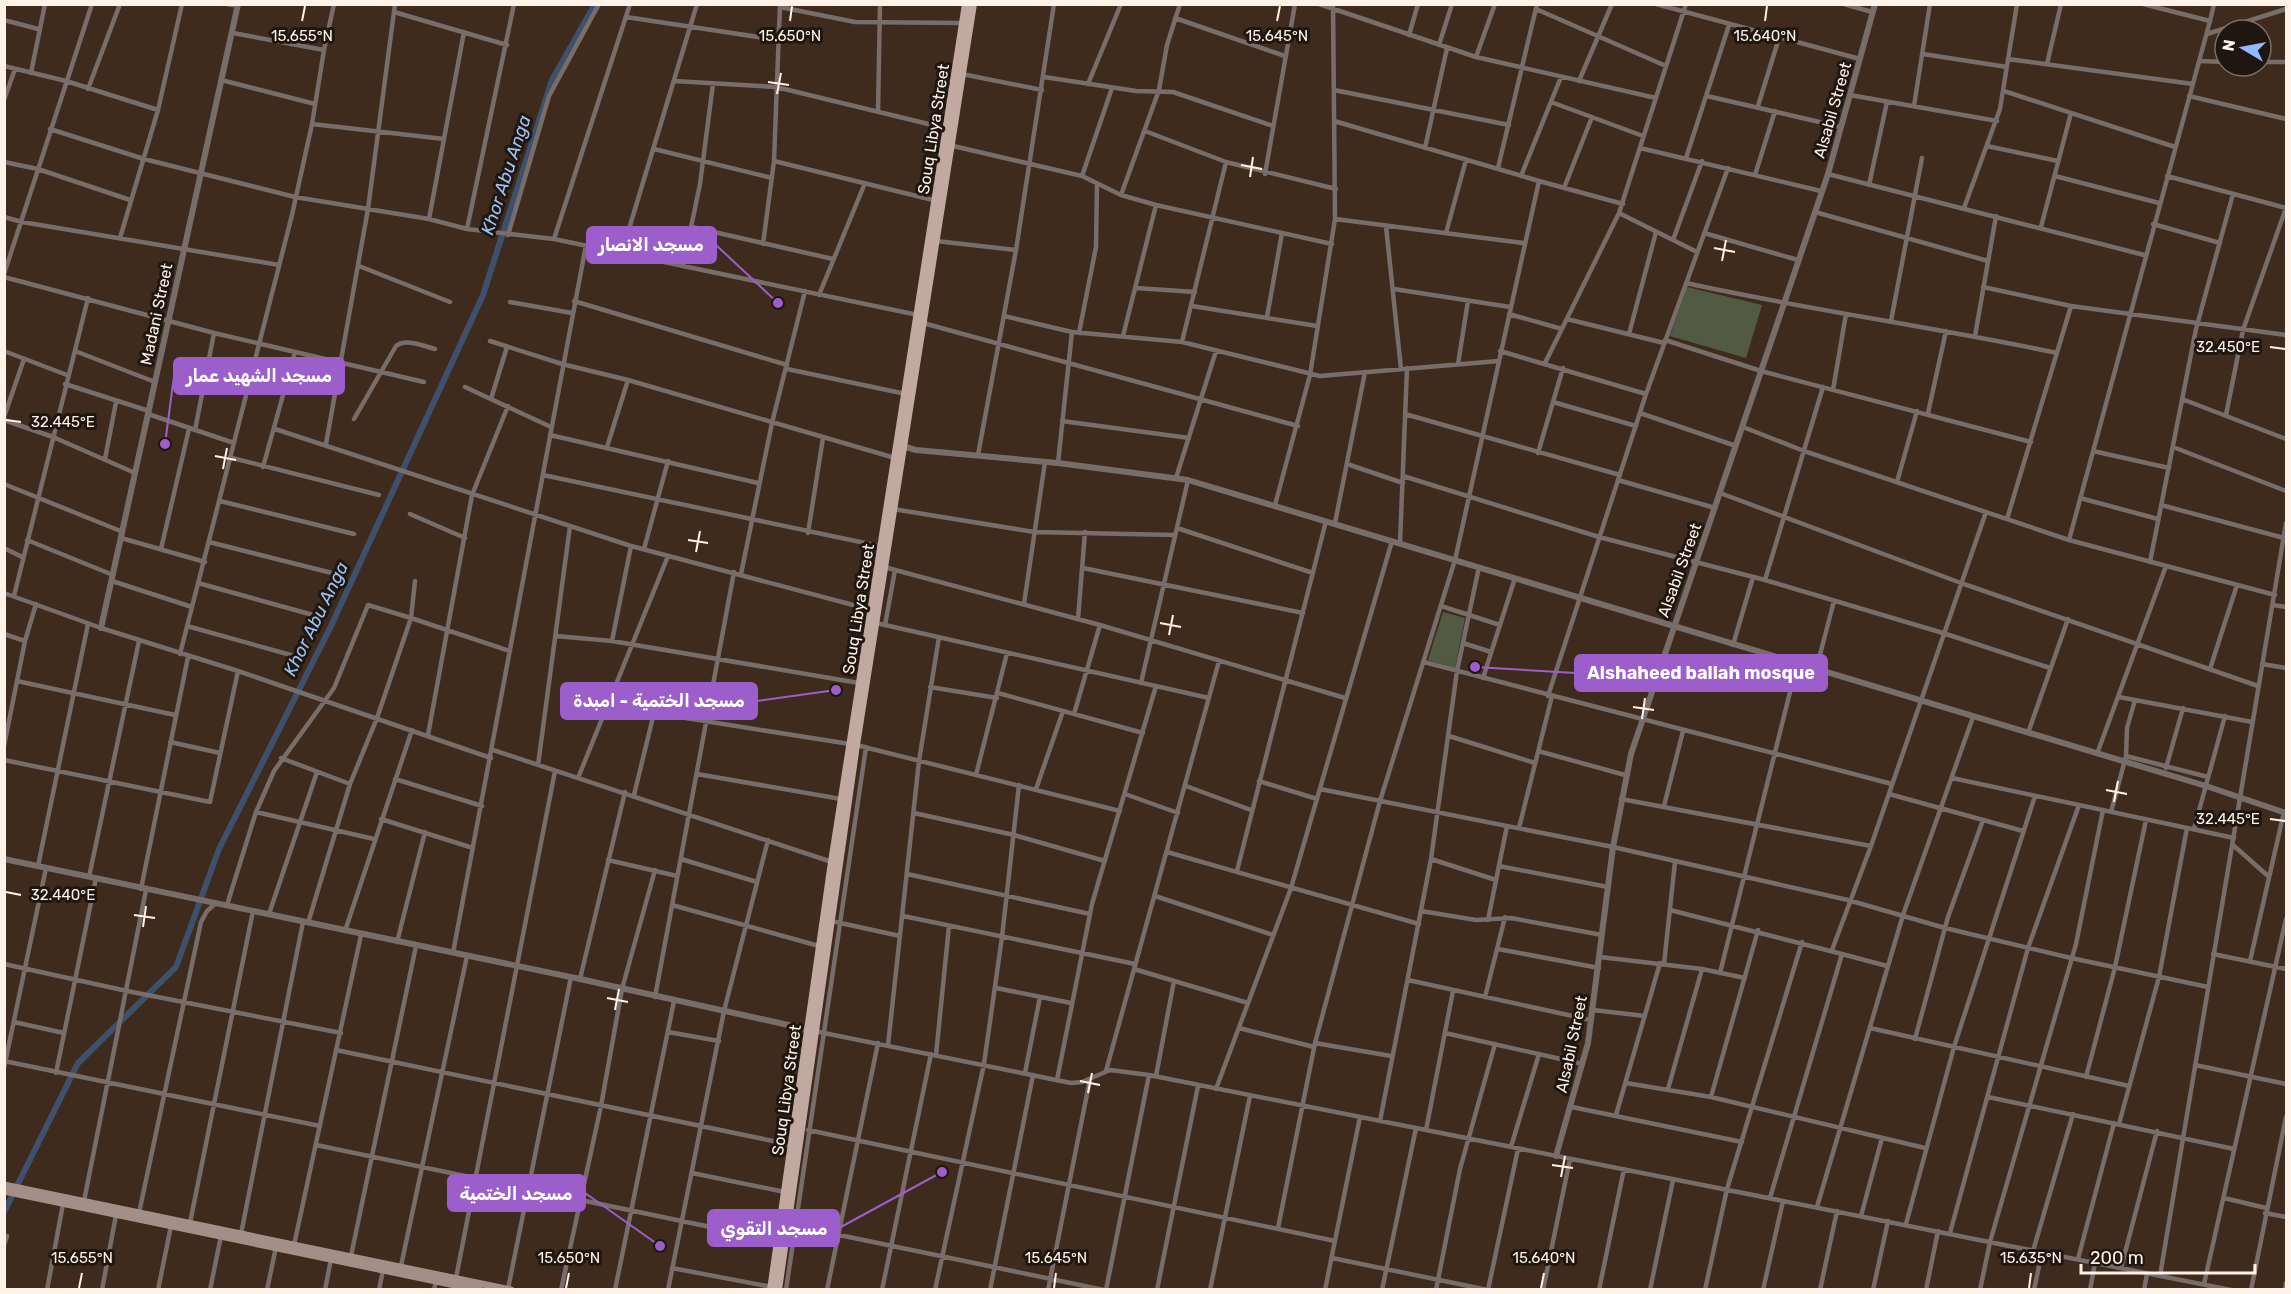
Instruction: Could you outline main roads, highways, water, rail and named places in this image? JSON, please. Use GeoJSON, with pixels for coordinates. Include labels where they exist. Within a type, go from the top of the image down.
{"type":"FeatureCollection","features":[{"type":"Feature","properties":{"kind":"main road","name":"Souq Libya Street"},"geometry":{"type":"LineString","coordinates":[[774,1289],[778,1241],[792,1145],[815,1031],[819,946],[835,863],[853,744],[859,683],[884,567],[884,547],[893,509],[906,394],[922,318],[966,4]]}},
{"type":"Feature","properties":{"kind":"main road","name":"Souq Libya Street"},"geometry":{"type":"LineString","coordinates":[[950,129],[962,74],[973,4]]}},
{"type":"Feature","properties":{"kind":"main road","name":"Souq Libya Street"},"geometry":{"type":"LineString","coordinates":[[774,1289],[792,1225],[829,921],[841,799],[876,622],[874,610],[895,458],[900,446],[936,241],[939,201]]}},
{"type":"Feature","properties":{"kind":"main road"},"geometry":{"type":"LineString","coordinates":[[7,1189],[190,1223],[509,1289]]}},
{"type":"Feature","properties":{"kind":"main road"},"geometry":{"type":"LineString","coordinates":[[22,1192],[63,1204],[479,1290]]}},
{"type":"Feature","properties":{"kind":"waterway","name":"Khor Abu Anga"},"geometry":{"type":"LineString","coordinates":[[4,1212],[78,1063],[176,967],[219,849],[331,626],[483,295],[552,80],[595,4]]}},
{"type":"Feature","properties":{"kind":"place","name":"مسجد الانصار"},"geometry":{"type":"Point","coordinates":[778,303]}},
{"type":"Feature","properties":{"kind":"place","name":"مسجد الشهيد عمار"},"geometry":{"type":"Point","coordinates":[165,444]}},
{"type":"Feature","properties":{"kind":"place","name":"Alshaheed ballah mosque"},"geometry":{"type":"Point","coordinates":[1475,667]}},
{"type":"Feature","properties":{"kind":"place","name":"مسجد الختمية - امبدة"},"geometry":{"type":"Point","coordinates":[836,690]}},
{"type":"Feature","properties":{"kind":"place","name":"مسجد التقوي"},"geometry":{"type":"Point","coordinates":[942,1172]}},
{"type":"Feature","properties":{"kind":"place","name":"مسجد الختمية"},"geometry":{"type":"Point","coordinates":[660,1246]}}]}
